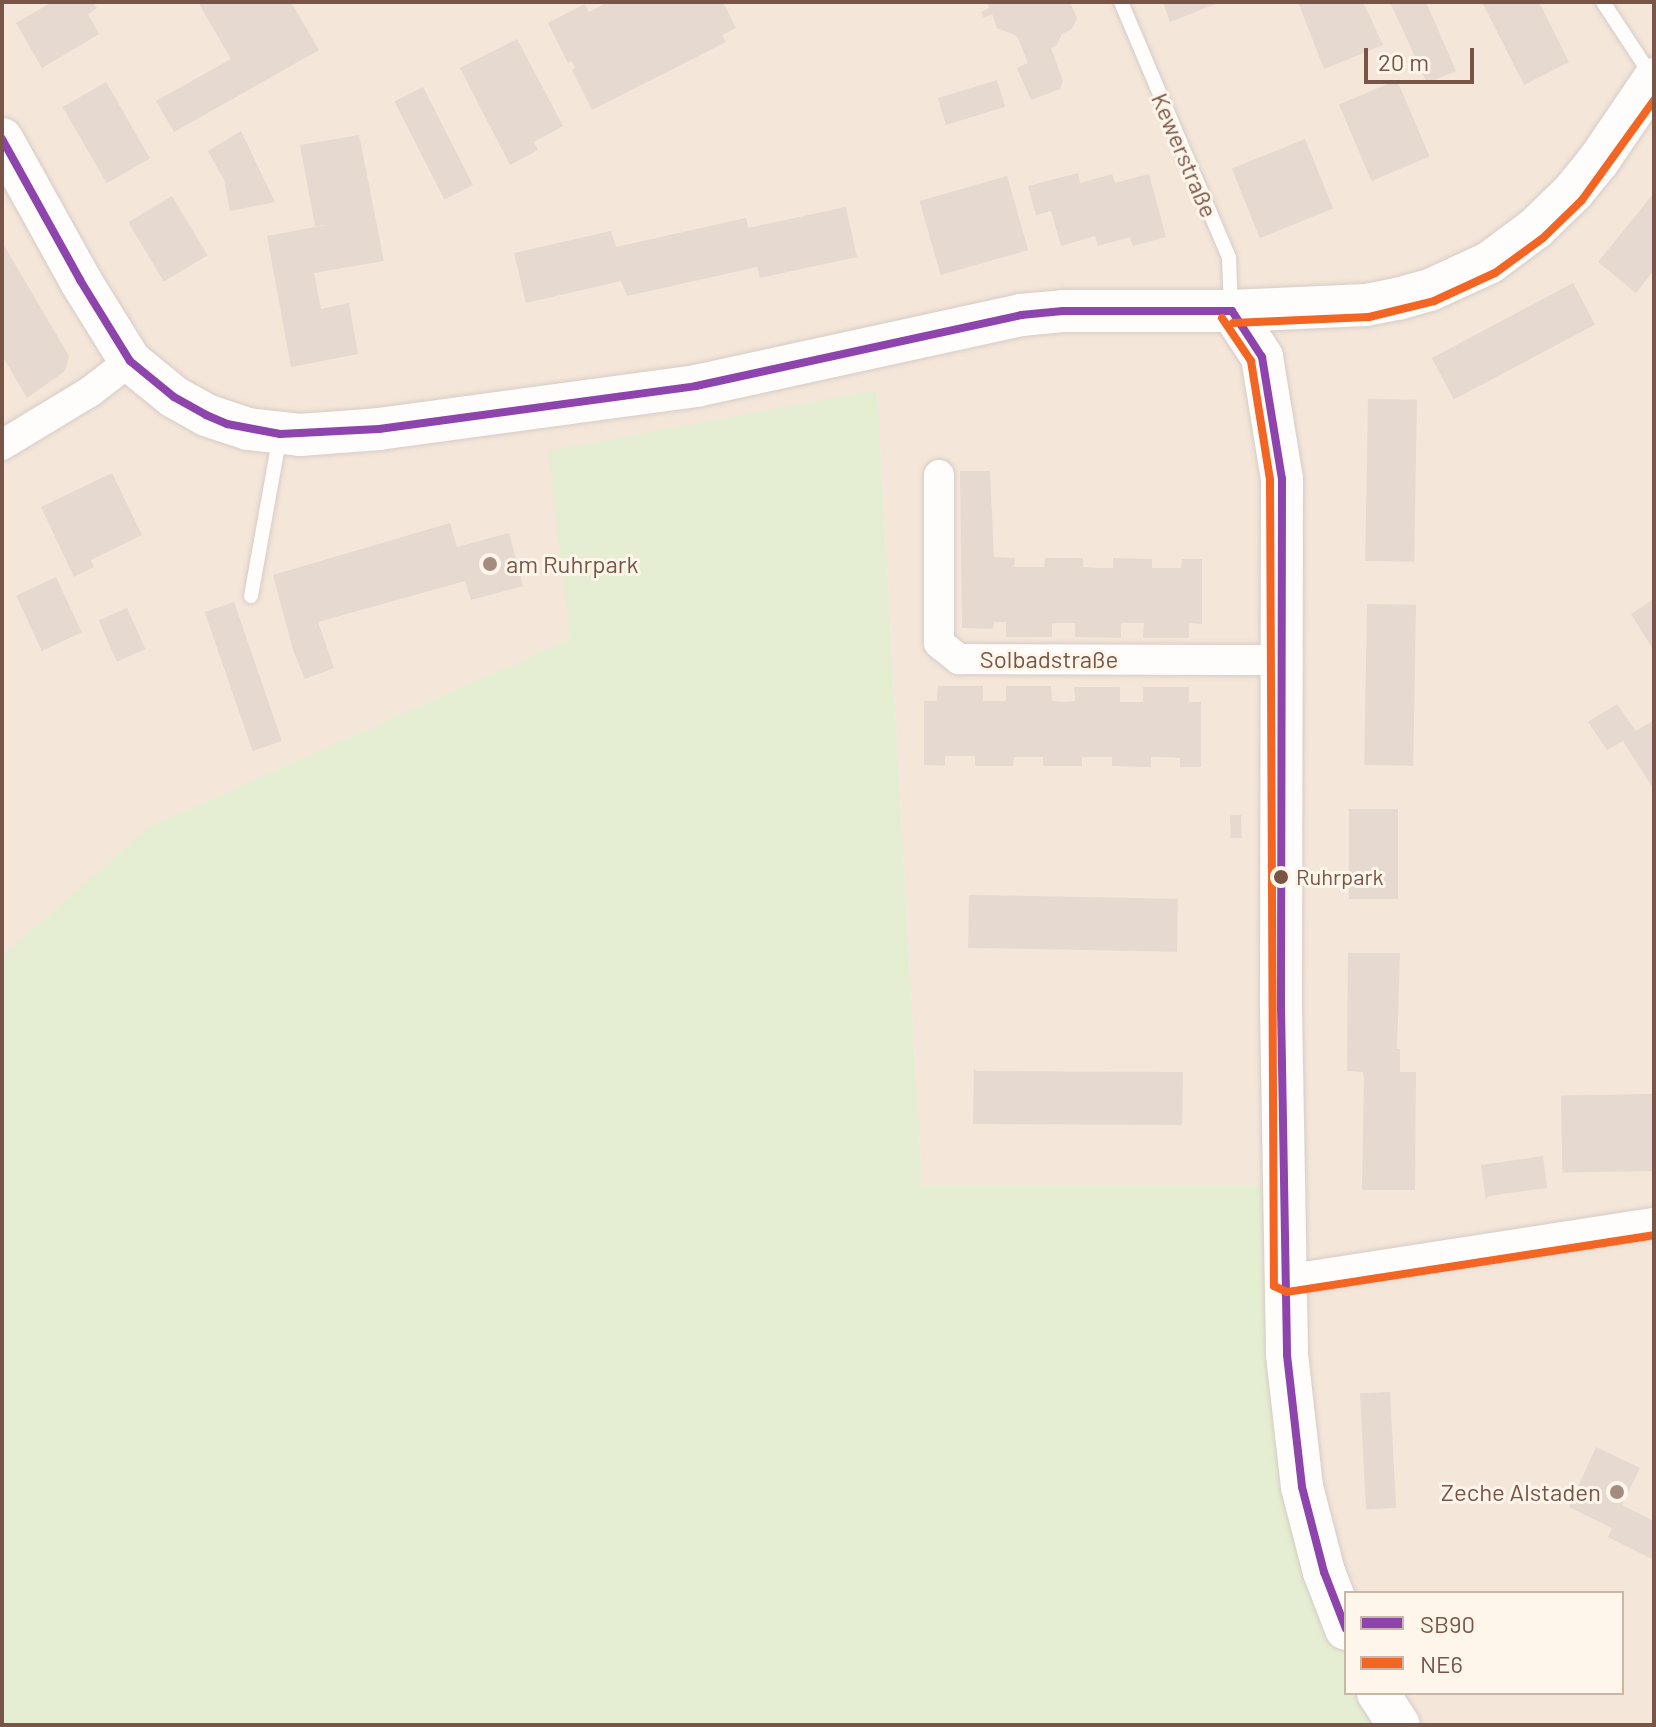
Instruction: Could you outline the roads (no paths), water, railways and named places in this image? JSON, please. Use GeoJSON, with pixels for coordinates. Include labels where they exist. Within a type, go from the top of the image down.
{"type":"FeatureCollection","features":[{"type":"Feature","properties":{"kind":"street"},"geometry":{"type":"LineString","coordinates":[[2,139],[80,280],[130,361],[174,397],[206,415],[227,424],[280,434],[365,430],[696,386],[1021,315],[1063,311],[1232,311],[1366,305],[1430,290],[1489,263],[1536,228],[1573,192],[1654,79]]}},
{"type":"Feature","properties":{"kind":"street"},"geometry":{"type":"LineString","coordinates":[[1232,311],[1262,357],[1276,433],[1284,542],[1281,1007],[1287,1355],[1302,1487],[1319,1558],[1344,1624]]}},
{"type":"Feature","properties":{"kind":"street"},"geometry":{"type":"LineString","coordinates":[[2,445],[91,391],[130,361]]}},
{"type":"Feature","properties":{"kind":"street","name":"Solbadstraße"},"geometry":{"type":"LineString","coordinates":[[939,475],[939,643],[959,659],[1284,660]]}},
{"type":"Feature","properties":{"kind":"street"},"geometry":{"type":"LineString","coordinates":[[1285,1280],[1654,1223]]}},
{"type":"Feature","properties":{"kind":"street"},"geometry":{"type":"LineString","coordinates":[[1379,1695],[1399,1725]]}},
{"type":"Feature","properties":{"kind":"lane","name":"Kewerstraße"},"geometry":{"type":"LineString","coordinates":[[1121,2],[1229,258],[1232,311]]}},
{"type":"Feature","properties":{"kind":"lane"},"geometry":{"type":"LineString","coordinates":[[1603,2],[1654,79]]}},
{"type":"Feature","properties":{"kind":"lane"},"geometry":{"type":"LineString","coordinates":[[251,596],[280,434]]}},
{"type":"Feature","properties":{"kind":"place","name":"am Ruhrpark"},"geometry":{"type":"Point","coordinates":[490,564]}},
{"type":"Feature","properties":{"kind":"place","name":"Ruhrpark"},"geometry":{"type":"Point","coordinates":[1281,877]}},
{"type":"Feature","properties":{"kind":"place","name":"Zeche Alstaden"},"geometry":{"type":"Point","coordinates":[1617,1492]}}]}
